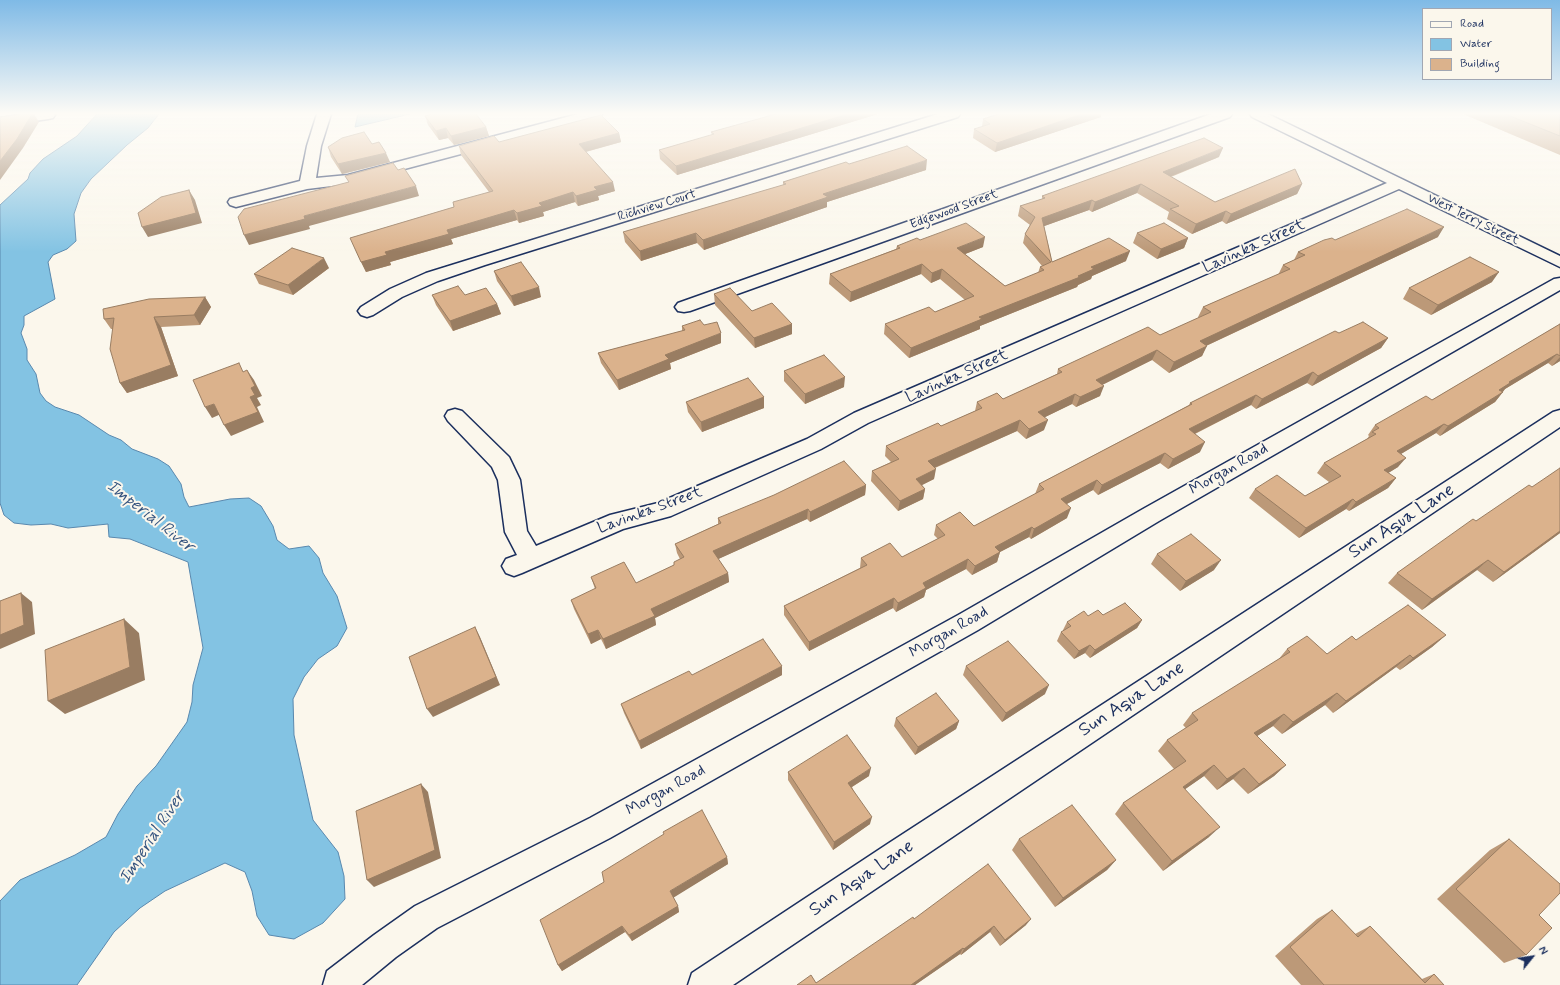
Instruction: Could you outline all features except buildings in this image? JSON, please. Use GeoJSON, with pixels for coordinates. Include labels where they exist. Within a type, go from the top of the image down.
{"type":"FeatureCollection","features":[{"type":"Feature","properties":{"kind":"street"},"geometry":{"type":"LineString","coordinates":[[307,184],[311,160]]}},
{"type":"Feature","properties":{"kind":"street"},"geometry":{"type":"LineString","coordinates":[[236,202],[307,184],[348,179],[420,160]]}},
{"type":"Feature","properties":{"kind":"street","name":"Richview Court"},"geometry":{"type":"LineString","coordinates":[[367,311],[396,293],[432,277],[479,260],[804,160]]}},
{"type":"Feature","properties":{"kind":"street","name":"Edgewood Street"},"geometry":{"type":"LineString","coordinates":[[684,307],[1096,160]]}},
{"type":"Feature","properties":{"kind":"street","name":"West Terry Street"},"geometry":{"type":"LineString","coordinates":[[1350,160],[1560,262]]}},
{"type":"Feature","properties":{"kind":"street","name":"Lavinka Street"},"geometry":{"type":"LineString","coordinates":[[455,416],[501,463],[509,480],[516,532],[523,563],[618,520],[663,510],[814,444],[861,418],[1399,184]]}},
{"type":"Feature","properties":{"kind":"street","name":"Morgan Road"},"geometry":{"type":"LineString","coordinates":[[339,983],[385,946],[426,917],[600,828],[962,626],[1151,515],[1560,283]]}},
{"type":"Feature","properties":{"kind":"street","name":"Sun Aqua Lane"},"geometry":{"type":"LineString","coordinates":[[704,985],[1560,417]]}},
{"type":"Feature","properties":{"kind":"water","name":"Imperial River"},"geometry":{"type":"Polygon","coordinates":[[[42,160],[111,160],[91,179],[81,193],[74,214],[76,241],[67,249],[53,255],[48,262],[55,299],[24,316],[24,325],[21,333],[27,349],[27,360],[36,374],[40,393],[46,401],[55,407],[79,415],[109,435],[121,440],[132,449],[158,459],[169,466],[181,484],[184,497],[189,507],[230,499],[249,498],[261,506],[273,526],[277,540],[289,549],[309,546],[319,558],[323,573],[337,596],[347,628],[337,646],[318,659],[304,677],[293,699],[294,735],[313,820],[338,852],[344,876],[345,899],[323,923],[294,939],[269,935],[257,916],[252,891],[245,872],[225,863],[165,891],[140,908],[114,932],[77,985],[0,985],[0,901],[20,880],[75,855],[106,837],[118,814],[137,786],[156,766],[187,722],[192,702],[193,685],[203,648],[188,562],[130,539],[109,537],[108,524],[68,528],[51,524],[31,525],[14,523],[4,515],[0,503],[0,205],[28,179],[30,173],[42,160]]]}}]}
